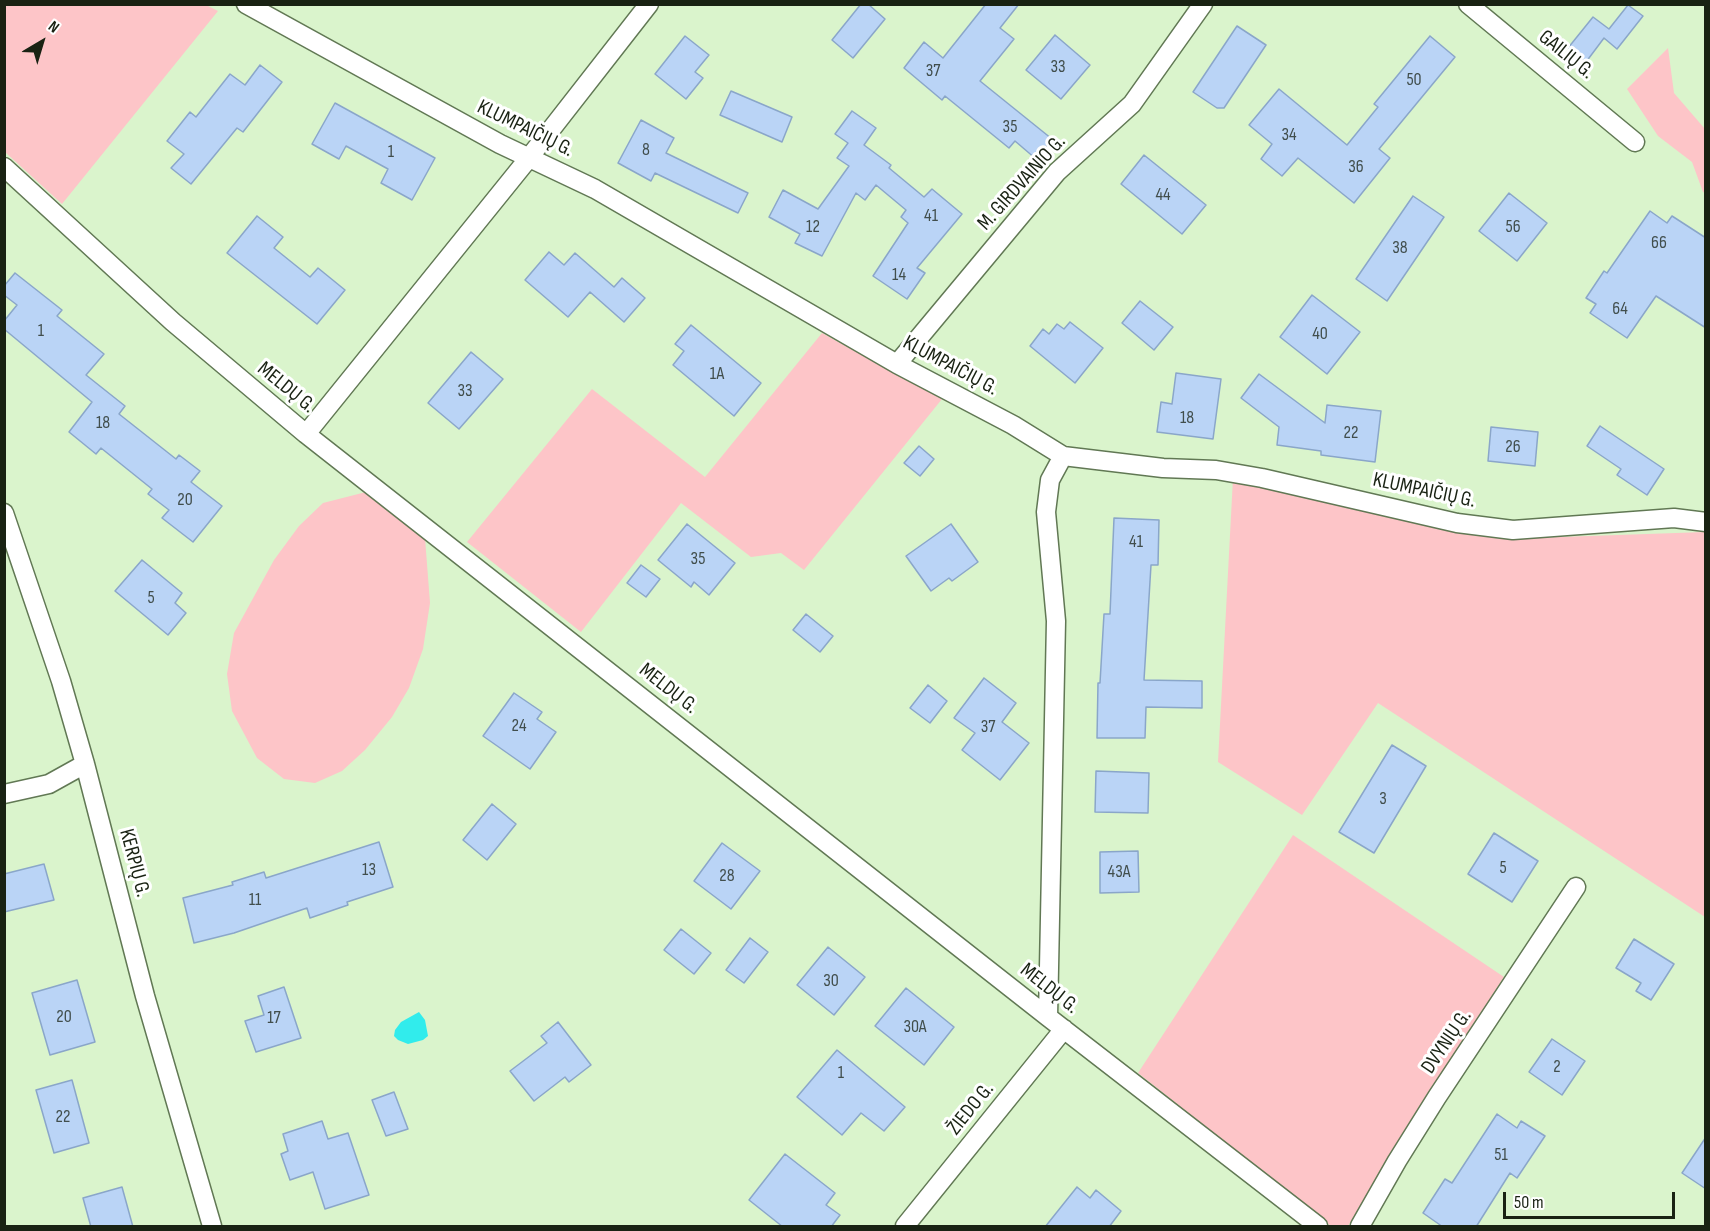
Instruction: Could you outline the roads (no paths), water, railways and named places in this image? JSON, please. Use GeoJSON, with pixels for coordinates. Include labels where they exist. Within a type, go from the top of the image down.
{"type":"FeatureCollection","features":[{"type":"Feature","properties":{"kind":"street","name":"KLUMPAIČIŲ G."},"geometry":{"type":"LineString","coordinates":[[246,4],[528,159],[555,169],[595,189],[897,364],[1013,425],[1063,456],[1163,468],[1216,470],[1262,478],[1456,523],[1513,530],[1674,518],[1706,522]]}},
{"type":"Feature","properties":{"kind":"street"},"geometry":{"type":"LineString","coordinates":[[306,434],[528,159],[649,4]]}},
{"type":"Feature","properties":{"kind":"street","name":"M. GIRDVAINIO G."},"geometry":{"type":"LineString","coordinates":[[897,364],[1057,172],[1132,104],[1203,4]]}},
{"type":"Feature","properties":{"kind":"street","name":"GAILIŲ G."},"geometry":{"type":"LineString","coordinates":[[1468,4],[1635,142]]}},
{"type":"Feature","properties":{"kind":"street","name":"MELDŲ G."},"geometry":{"type":"LineString","coordinates":[[4,167],[173,322],[306,434],[1318,1227]]}},
{"type":"Feature","properties":{"kind":"street"},"geometry":{"type":"LineString","coordinates":[[1048,1017],[1056,621],[1046,512],[1050,480],[1063,456]]}},
{"type":"Feature","properties":{"kind":"street","name":"KERPIŲ G."},"geometry":{"type":"LineString","coordinates":[[4,513],[61,681],[146,996],[212,1227]]}},
{"type":"Feature","properties":{"kind":"street"},"geometry":{"type":"LineString","coordinates":[[4,794],[49,784],[85,764]]}},
{"type":"Feature","properties":{"kind":"street","name":"DVYNIŲ G."},"geometry":{"type":"LineString","coordinates":[[1360,1227],[1396,1161],[1576,887]]}},
{"type":"Feature","properties":{"kind":"street","name":"ŽIEDO G."},"geometry":{"type":"LineString","coordinates":[[914,1223],[1064,1029]]}},
{"type":"Feature","properties":{"kind":"water"},"geometry":{"type":"Polygon","coordinates":[[[419,1012],[425,1020],[428,1036],[423,1040],[408,1044],[398,1040],[394,1036],[395,1030],[401,1022],[419,1012]]]}}]}
